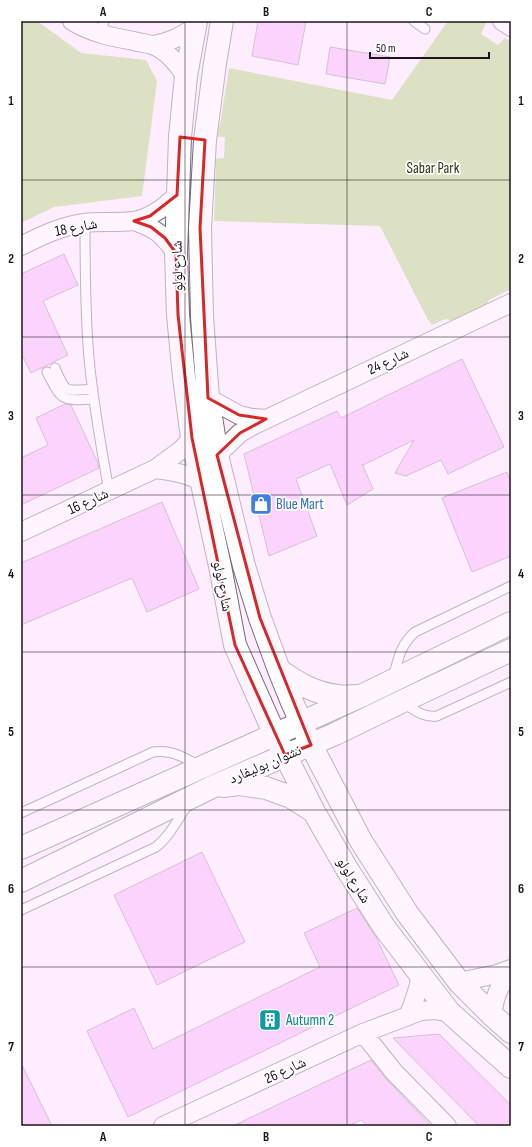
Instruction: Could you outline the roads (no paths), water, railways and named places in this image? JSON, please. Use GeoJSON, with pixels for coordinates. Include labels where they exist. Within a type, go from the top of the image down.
{"type":"FeatureCollection","features":[{"type":"Feature","properties":{"kind":"street"},"geometry":{"type":"LineString","coordinates":[[72,21],[80,26],[103,28],[153,45],[166,53],[177,63],[186,76]]}},
{"type":"Feature","properties":{"kind":"street","name":"شارع لولو"},"geometry":{"type":"LineString","coordinates":[[222,21],[205,140],[200,228],[202,316],[208,398],[217,455],[244,566],[278,670],[311,745],[361,841],[407,913],[459,982],[492,1016],[511,1032]]}},
{"type":"Feature","properties":{"kind":"street"},"geometry":{"type":"LineString","coordinates":[[502,21],[511,27]]}},
{"type":"Feature","properties":{"kind":"street"},"geometry":{"type":"LineString","coordinates":[[153,45],[168,42],[182,36],[195,24]]}},
{"type":"Feature","properties":{"kind":"street","name":"شارع لولو"},"geometry":{"type":"LineString","coordinates":[[195,24],[186,76],[180,137],[176,253],[178,315],[192,438],[220,566],[235,645],[275,735],[314,812],[347,869],[384,927],[449,1012],[511,1067]]}},
{"type":"Feature","properties":{"kind":"street"},"geometry":{"type":"LineString","coordinates":[[180,137],[205,140]]}},
{"type":"Feature","properties":{"kind":"street","name":"شارع 18"},"geometry":{"type":"LineString","coordinates":[[21,246],[52,231],[68,226],[85,223],[134,221],[150,216],[165,207],[177,195]]}},
{"type":"Feature","properties":{"kind":"street","name":"شارع 18"},"geometry":{"type":"LineString","coordinates":[[134,221],[151,227],[166,238],[176,253]]}},
{"type":"Feature","properties":{"kind":"street","name":"شارع 24"},"geometry":{"type":"LineString","coordinates":[[217,455],[240,433],[266,419],[511,303]]}},
{"type":"Feature","properties":{"kind":"street"},"geometry":{"type":"LineString","coordinates":[[208,398],[239,415],[266,419]]}},
{"type":"Feature","properties":{"kind":"street","name":"شارع 16"},"geometry":{"type":"LineString","coordinates":[[21,532],[155,470],[181,450],[192,438]]}},
{"type":"Feature","properties":{"kind":"street"},"geometry":{"type":"LineString","coordinates":[[155,470],[171,471],[187,475],[202,482]]}},
{"type":"Feature","properties":{"kind":"street","name":"نشوان بوليفارد"},"geometry":{"type":"LineString","coordinates":[[21,848],[361,696],[511,623]]}},
{"type":"Feature","properties":{"kind":"street","name":"نشوان بوليفارد"},"geometry":{"type":"LineString","coordinates":[[21,881],[212,787],[311,745],[511,650]]}},
{"type":"Feature","properties":{"kind":"street"},"geometry":{"type":"LineString","coordinates":[[278,670],[317,692],[339,696],[361,696]]}},
{"type":"Feature","properties":{"kind":"street"},"geometry":{"type":"LineString","coordinates":[[212,787],[239,784],[266,788],[291,797],[314,812]]}},
{"type":"Feature","properties":{"kind":"street"},"geometry":{"type":"LineString","coordinates":[[459,982],[511,970]]}},
{"type":"Feature","properties":{"kind":"street"},"geometry":{"type":"LineString","coordinates":[[492,1016],[495,998],[502,982],[511,970]]}},
{"type":"Feature","properties":{"kind":"street"},"geometry":{"type":"LineString","coordinates":[[408,1016],[419,990],[421,976]]}},
{"type":"Feature","properties":{"kind":"street","name":"شارع 26"},"geometry":{"type":"LineString","coordinates":[[164,1126],[190,1121],[363,1033],[421,1012],[435,1010],[449,1012]]}},
{"type":"Feature","properties":{"kind":"street"},"geometry":{"type":"LineString","coordinates":[[363,1033],[394,1072],[447,1126]]}},
{"type":"Feature","properties":{"kind":"lane"},"geometry":{"type":"LineString","coordinates":[[414,21],[425,29]]}},
{"type":"Feature","properties":{"kind":"lane"},"geometry":{"type":"LineString","coordinates":[[85,223],[85,290],[89,358],[97,425],[109,491]]}},
{"type":"Feature","properties":{"kind":"lane"},"geometry":{"type":"LineString","coordinates":[[51,370],[66,389],[94,394]]}},
{"type":"Feature","properties":{"kind":"lane"},"geometry":{"type":"LineString","coordinates":[[392,681],[403,646],[408,638],[415,632],[511,586]]}},
{"type":"Feature","properties":{"kind":"lane"},"geometry":{"type":"LineString","coordinates":[[401,702],[425,716],[438,716],[511,682]]}},
{"type":"Feature","properties":{"kind":"lane"},"geometry":{"type":"LineString","coordinates":[[21,813],[153,752],[168,751],[175,753],[203,767]]}},
{"type":"Feature","properties":{"kind":"lane"},"geometry":{"type":"LineString","coordinates":[[21,910],[156,847],[163,841],[193,797]]}},
{"type":"Feature","properties":{"kind":"place","name":"Blue Mart"},"geometry":{"type":"Point","coordinates":[261,504]}},
{"type":"Feature","properties":{"kind":"place","name":"Autumn 2"},"geometry":{"type":"Point","coordinates":[270,1020]}},
{"type":"Feature","properties":{"kind":"park label","name":"Sabar Park"},"geometry":{"type":"Point","coordinates":[433,168]}}]}
